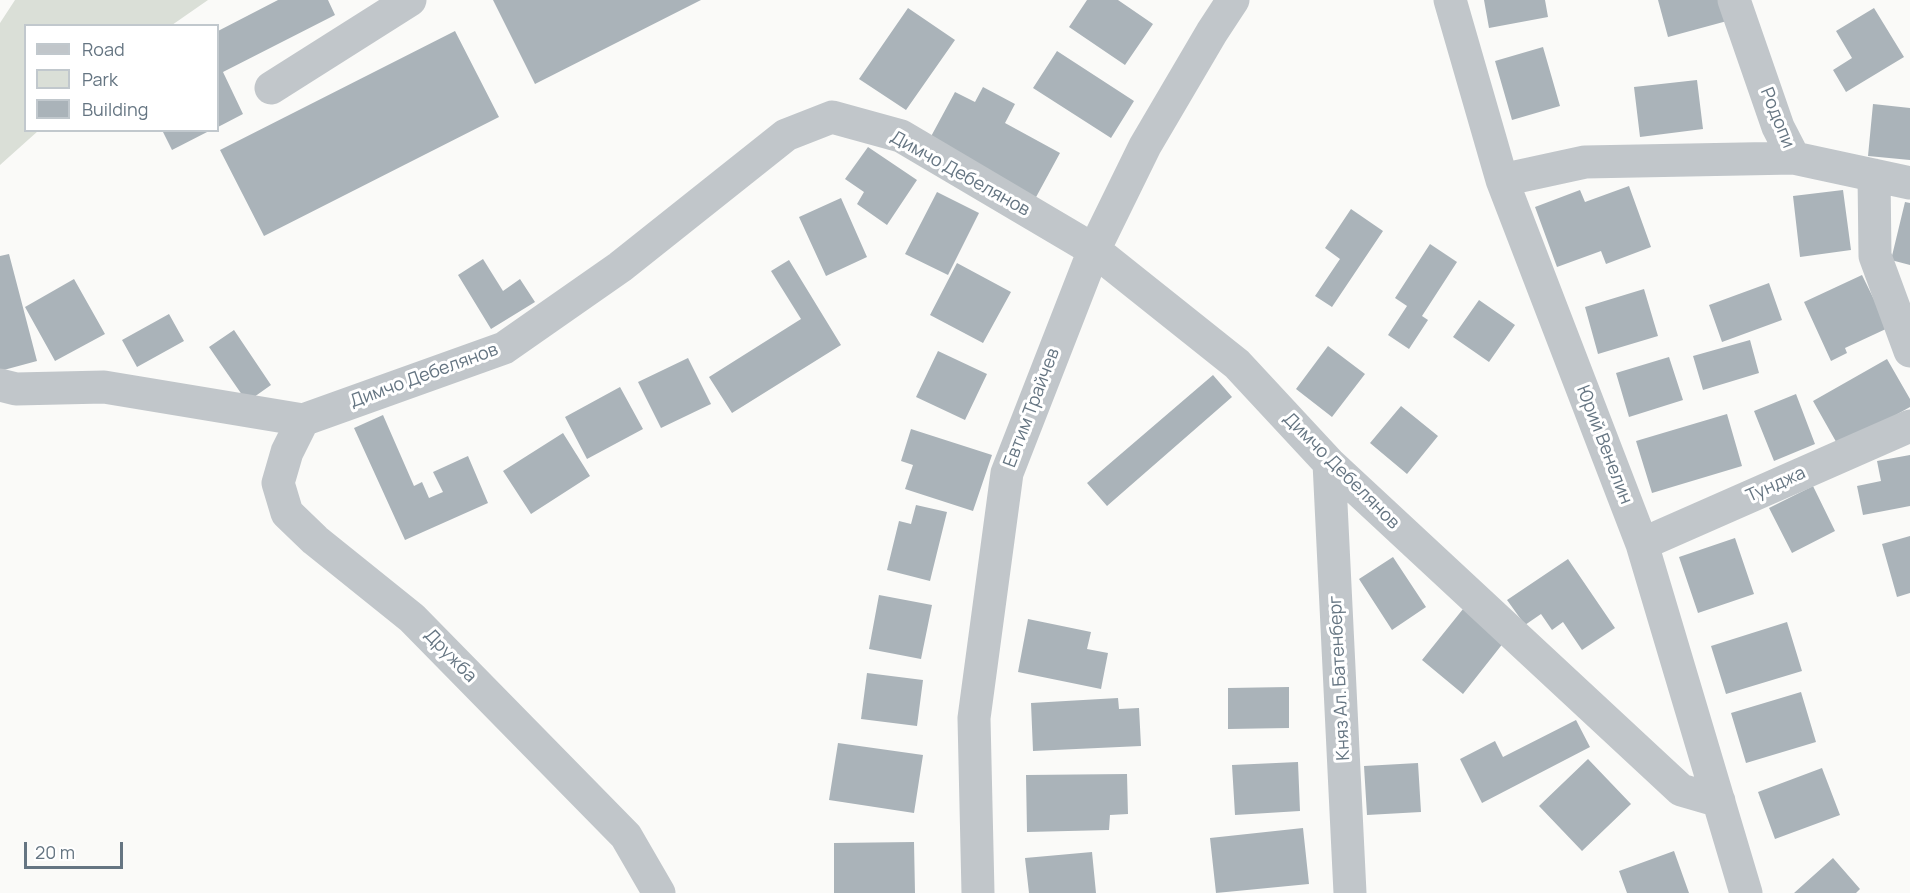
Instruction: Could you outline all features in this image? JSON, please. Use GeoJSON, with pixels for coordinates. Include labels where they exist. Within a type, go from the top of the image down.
{"type":"FeatureCollection","features":[{"type":"Feature","properties":{"kind":"street"},"geometry":{"type":"LineString","coordinates":[[271,88],[410,0]]}},
{"type":"Feature","properties":{"kind":"street","name":"Евтим Трайчев"},"geometry":{"type":"LineString","coordinates":[[978,893],[974,718],[1007,473],[1094,250],[1145,146],[1233,0]]}},
{"type":"Feature","properties":{"kind":"street","name":"Юрий Венелин"},"geometry":{"type":"LineString","coordinates":[[1450,0],[1502,180],[1642,544],[1746,893]]}},
{"type":"Feature","properties":{"kind":"street","name":"Родопи"},"geometry":{"type":"LineString","coordinates":[[1734,0],[1778,127],[1794,159],[1910,183]]}},
{"type":"Feature","properties":{"kind":"street","name":"Димчо Дебелянов"},"geometry":{"type":"LineString","coordinates":[[0,385],[16,389],[104,387],[303,420],[504,348],[620,267],[786,135],[832,117],[901,136],[1094,250],[1238,364],[1329,463],[1682,790],[1719,801]]}},
{"type":"Feature","properties":{"kind":"street"},"geometry":{"type":"LineString","coordinates":[[1502,180],[1585,162],[1794,159]]}},
{"type":"Feature","properties":{"kind":"street"},"geometry":{"type":"LineString","coordinates":[[1874,175],[1875,256],[1910,351]]}},
{"type":"Feature","properties":{"kind":"street","name":"Дружба"},"geometry":{"type":"LineString","coordinates":[[303,420],[287,452],[278,483],[287,513],[315,540],[412,618],[626,836],[659,893]]}},
{"type":"Feature","properties":{"kind":"street","name":"Тунджа"},"geometry":{"type":"LineString","coordinates":[[1642,544],[1910,426]]}},
{"type":"Feature","properties":{"kind":"street","name":"Княз Ал. Батенберг"},"geometry":{"type":"LineString","coordinates":[[1329,463],[1350,893]]}},
{"type":"Feature","properties":{"kind":"green space"},"geometry":{"type":"Polygon","coordinates":[[[15,0],[208,0],[173,24],[24,24],[24,132],[37,132],[0,165],[0,23],[15,0]]]}},
{"type":"Feature","properties":{"kind":"building"},"geometry":{"type":"Polygon","coordinates":[[[278,0],[328,0],[335,15],[223,72],[243,114],[219,126],[219,30],[278,0]]]}},
{"type":"Feature","properties":{"kind":"building"},"geometry":{"type":"Polygon","coordinates":[[[493,0],[701,0],[535,84],[493,0]]]}},
{"type":"Feature","properties":{"kind":"building"},"geometry":{"type":"Polygon","coordinates":[[[1087,0],[1118,0],[1153,24],[1125,65],[1069,27],[1087,0]]]}},
{"type":"Feature","properties":{"kind":"building"},"geometry":{"type":"Polygon","coordinates":[[[1484,0],[1545,0],[1548,17],[1489,28],[1484,0]]]}},
{"type":"Feature","properties":{"kind":"building"},"geometry":{"type":"Polygon","coordinates":[[[1658,0],[1721,0],[1727,21],[1668,37],[1658,0]]]}},
{"type":"Feature","properties":{"kind":"building"},"geometry":{"type":"Polygon","coordinates":[[[908,8],[955,40],[906,110],[859,79],[908,8]]]}},
{"type":"Feature","properties":{"kind":"building"},"geometry":{"type":"Polygon","coordinates":[[[1874,8],[1904,57],[1846,92],[1833,70],[1852,58],[1836,31],[1874,8]]]}},
{"type":"Feature","properties":{"kind":"building"},"geometry":{"type":"Polygon","coordinates":[[[455,31],[499,117],[264,236],[220,150],[455,31]]]}},
{"type":"Feature","properties":{"kind":"building"},"geometry":{"type":"Polygon","coordinates":[[[1543,47],[1560,106],[1512,120],[1495,61],[1543,47]]]}},
{"type":"Feature","properties":{"kind":"building"},"geometry":{"type":"Polygon","coordinates":[[[1057,51],[1134,101],[1111,138],[1033,88],[1057,51]]]}},
{"type":"Feature","properties":{"kind":"building"},"geometry":{"type":"Polygon","coordinates":[[[1697,80],[1703,129],[1640,137],[1634,87],[1697,80]]]}},
{"type":"Feature","properties":{"kind":"building"},"geometry":{"type":"Polygon","coordinates":[[[983,87],[1015,104],[1005,123],[1060,153],[1035,199],[928,142],[955,92],[975,102],[983,87]]]}},
{"type":"Feature","properties":{"kind":"building"},"geometry":{"type":"Polygon","coordinates":[[[1873,104],[1910,108],[1910,160],[1868,156],[1873,104]]]}},
{"type":"Feature","properties":{"kind":"building"},"geometry":{"type":"Polygon","coordinates":[[[163,132],[207,132],[172,150],[163,132]]]}},
{"type":"Feature","properties":{"kind":"building"},"geometry":{"type":"Polygon","coordinates":[[[868,147],[917,180],[887,225],[857,204],[864,192],[845,179],[868,147]]]}},
{"type":"Feature","properties":{"kind":"building"},"geometry":{"type":"Polygon","coordinates":[[[1629,186],[1651,247],[1606,264],[1601,251],[1557,267],[1535,207],[1580,190],[1585,202],[1629,186]]]}},
{"type":"Feature","properties":{"kind":"building"},"geometry":{"type":"Polygon","coordinates":[[[1843,190],[1851,250],[1800,257],[1793,196],[1843,190]]]}},
{"type":"Feature","properties":{"kind":"building"},"geometry":{"type":"Polygon","coordinates":[[[937,192],[979,213],[948,275],[905,254],[937,192]]]}},
{"type":"Feature","properties":{"kind":"building"},"geometry":{"type":"Polygon","coordinates":[[[841,198],[867,257],[826,276],[799,217],[841,198]]]}},
{"type":"Feature","properties":{"kind":"building"},"geometry":{"type":"Polygon","coordinates":[[[1905,202],[1910,203],[1910,265],[1891,260],[1905,202]]]}},
{"type":"Feature","properties":{"kind":"building"},"geometry":{"type":"Polygon","coordinates":[[[1351,209],[1383,231],[1332,307],[1315,296],[1340,259],[1325,248],[1351,209]]]}},
{"type":"Feature","properties":{"kind":"building"},"geometry":{"type":"Polygon","coordinates":[[[1430,244],[1457,262],[1422,316],[1428,320],[1409,349],[1388,335],[1407,306],[1395,298],[1430,244]]]}},
{"type":"Feature","properties":{"kind":"building"},"geometry":{"type":"Polygon","coordinates":[[[9,254],[37,361],[0,371],[0,256],[9,254]]]}},
{"type":"Feature","properties":{"kind":"building"},"geometry":{"type":"Polygon","coordinates":[[[483,259],[503,291],[520,279],[535,302],[491,329],[458,275],[483,259]]]}},
{"type":"Feature","properties":{"kind":"building"},"geometry":{"type":"Polygon","coordinates":[[[789,260],[841,345],[732,413],[709,377],[801,319],[771,271],[789,260]]]}},
{"type":"Feature","properties":{"kind":"building"},"geometry":{"type":"Polygon","coordinates":[[[957,263],[1011,292],[983,343],[930,315],[957,263]]]}},
{"type":"Feature","properties":{"kind":"building"},"geometry":{"type":"Polygon","coordinates":[[[1862,275],[1888,328],[1845,348],[1847,353],[1831,361],[1804,302],[1862,275]]]}},
{"type":"Feature","properties":{"kind":"building"},"geometry":{"type":"Polygon","coordinates":[[[74,279],[105,334],[55,361],[25,307],[74,279]]]}},
{"type":"Feature","properties":{"kind":"building"},"geometry":{"type":"Polygon","coordinates":[[[1769,283],[1782,320],[1722,342],[1709,305],[1769,283]]]}},
{"type":"Feature","properties":{"kind":"building"},"geometry":{"type":"Polygon","coordinates":[[[1644,289],[1658,336],[1598,354],[1585,307],[1644,289]]]}},
{"type":"Feature","properties":{"kind":"building"},"geometry":{"type":"Polygon","coordinates":[[[1479,300],[1515,325],[1489,362],[1453,337],[1479,300]]]}},
{"type":"Feature","properties":{"kind":"building"},"geometry":{"type":"Polygon","coordinates":[[[169,314],[184,341],[137,367],[122,340],[169,314]]]}},
{"type":"Feature","properties":{"kind":"building"},"geometry":{"type":"Polygon","coordinates":[[[234,330],[271,385],[247,402],[209,347],[234,330]]]}},
{"type":"Feature","properties":{"kind":"building"},"geometry":{"type":"Polygon","coordinates":[[[1750,340],[1759,373],[1703,390],[1693,356],[1750,340]]]}},
{"type":"Feature","properties":{"kind":"building"},"geometry":{"type":"Polygon","coordinates":[[[1328,346],[1365,374],[1332,417],[1296,389],[1328,346]]]}},
{"type":"Feature","properties":{"kind":"building"},"geometry":{"type":"Polygon","coordinates":[[[938,351],[987,374],[965,420],[916,397],[938,351]]]}},
{"type":"Feature","properties":{"kind":"building"},"geometry":{"type":"Polygon","coordinates":[[[1669,357],[1683,400],[1629,417],[1616,373],[1669,357]]]}},
{"type":"Feature","properties":{"kind":"building"},"geometry":{"type":"Polygon","coordinates":[[[688,358],[711,404],[661,428],[638,382],[688,358]]]}},
{"type":"Feature","properties":{"kind":"building"},"geometry":{"type":"Polygon","coordinates":[[[1887,359],[1910,399],[1910,407],[1839,447],[1813,401],[1887,359]]]}},
{"type":"Feature","properties":{"kind":"building"},"geometry":{"type":"Polygon","coordinates":[[[1213,375],[1232,397],[1107,506],[1087,483],[1213,375]]]}},
{"type":"Feature","properties":{"kind":"building"},"geometry":{"type":"Polygon","coordinates":[[[620,387],[643,429],[587,459],[565,417],[620,387]]]}},
{"type":"Feature","properties":{"kind":"building"},"geometry":{"type":"Polygon","coordinates":[[[1796,394],[1815,444],[1774,461],[1754,411],[1796,394]]]}},
{"type":"Feature","properties":{"kind":"building"},"geometry":{"type":"Polygon","coordinates":[[[1401,406],[1438,436],[1407,474],[1370,443],[1401,406]]]}},
{"type":"Feature","properties":{"kind":"building"},"geometry":{"type":"Polygon","coordinates":[[[1727,414],[1742,466],[1652,493],[1636,441],[1727,414]]]}},
{"type":"Feature","properties":{"kind":"building"},"geometry":{"type":"Polygon","coordinates":[[[383,415],[414,486],[422,482],[429,498],[443,492],[433,472],[468,456],[488,503],[405,540],[354,428],[383,415]]]}},
{"type":"Feature","properties":{"kind":"building"},"geometry":{"type":"Polygon","coordinates":[[[911,429],[992,455],[973,511],[905,489],[913,465],[901,461],[911,429]]]}},
{"type":"Feature","properties":{"kind":"building"},"geometry":{"type":"Polygon","coordinates":[[[563,433],[590,476],[531,514],[503,471],[563,433]]]}},
{"type":"Feature","properties":{"kind":"building"},"geometry":{"type":"Polygon","coordinates":[[[1910,455],[1910,506],[1863,515],[1857,486],[1881,481],[1877,461],[1910,455]]]}},
{"type":"Feature","properties":{"kind":"building"},"geometry":{"type":"Polygon","coordinates":[[[1813,486],[1835,531],[1792,553],[1769,508],[1813,486]]]}},
{"type":"Feature","properties":{"kind":"building"},"geometry":{"type":"Polygon","coordinates":[[[916,505],[947,512],[930,581],[887,570],[899,521],[911,524],[916,505]]]}},
{"type":"Feature","properties":{"kind":"building"},"geometry":{"type":"Polygon","coordinates":[[[1910,536],[1910,593],[1897,597],[1882,544],[1910,536]]]}},
{"type":"Feature","properties":{"kind":"building"},"geometry":{"type":"Polygon","coordinates":[[[1735,538],[1754,594],[1698,613],[1679,557],[1735,538]]]}},
{"type":"Feature","properties":{"kind":"building"},"geometry":{"type":"Polygon","coordinates":[[[1393,557],[1426,607],[1392,630],[1359,579],[1393,557]]]}},
{"type":"Feature","properties":{"kind":"building"},"geometry":{"type":"Polygon","coordinates":[[[1568,559],[1615,628],[1582,650],[1563,622],[1552,630],[1541,614],[1525,625],[1507,600],[1568,559]]]}},
{"type":"Feature","properties":{"kind":"building"},"geometry":{"type":"Polygon","coordinates":[[[879,595],[932,605],[921,659],[869,649],[879,595]]]}},
{"type":"Feature","properties":{"kind":"building"},"geometry":{"type":"Polygon","coordinates":[[[1463,609],[1504,642],[1463,694],[1422,660],[1463,609]]]}},
{"type":"Feature","properties":{"kind":"building"},"geometry":{"type":"Polygon","coordinates":[[[1028,619],[1091,632],[1087,649],[1108,653],[1101,689],[1018,672],[1028,619]]]}},
{"type":"Feature","properties":{"kind":"building"},"geometry":{"type":"Polygon","coordinates":[[[1787,622],[1802,671],[1726,694],[1711,646],[1787,622]]]}},
{"type":"Feature","properties":{"kind":"building"},"geometry":{"type":"Polygon","coordinates":[[[867,673],[923,680],[917,726],[861,719],[867,673]]]}},
{"type":"Feature","properties":{"kind":"building"},"geometry":{"type":"Polygon","coordinates":[[[1289,687],[1289,728],[1228,729],[1228,688],[1289,687]]]}},
{"type":"Feature","properties":{"kind":"building"},"geometry":{"type":"Polygon","coordinates":[[[1801,692],[1816,742],[1746,763],[1731,713],[1801,692]]]}},
{"type":"Feature","properties":{"kind":"building"},"geometry":{"type":"Polygon","coordinates":[[[1118,698],[1119,709],[1139,708],[1141,746],[1033,751],[1031,703],[1118,698]]]}},
{"type":"Feature","properties":{"kind":"building"},"geometry":{"type":"Polygon","coordinates":[[[1576,720],[1590,747],[1482,803],[1460,759],[1495,741],[1503,757],[1576,720]]]}},
{"type":"Feature","properties":{"kind":"building"},"geometry":{"type":"Polygon","coordinates":[[[838,743],[923,755],[914,813],[829,800],[838,743]]]}},
{"type":"Feature","properties":{"kind":"building"},"geometry":{"type":"Polygon","coordinates":[[[1588,759],[1631,804],[1582,851],[1539,806],[1588,759]]]}},
{"type":"Feature","properties":{"kind":"building"},"geometry":{"type":"Polygon","coordinates":[[[1298,762],[1300,811],[1235,815],[1232,765],[1298,762]]]}},
{"type":"Feature","properties":{"kind":"building"},"geometry":{"type":"Polygon","coordinates":[[[1418,763],[1421,812],[1367,815],[1364,766],[1418,763]]]}},
{"type":"Feature","properties":{"kind":"building"},"geometry":{"type":"Polygon","coordinates":[[[1822,768],[1840,815],[1775,839],[1758,792],[1822,768]]]}},
{"type":"Feature","properties":{"kind":"building"},"geometry":{"type":"Polygon","coordinates":[[[1127,774],[1128,814],[1110,815],[1109,830],[1027,832],[1026,775],[1127,774]]]}},
{"type":"Feature","properties":{"kind":"building"},"geometry":{"type":"Polygon","coordinates":[[[1303,828],[1309,884],[1216,893],[1210,838],[1303,828]]]}},
{"type":"Feature","properties":{"kind":"building"},"geometry":{"type":"Polygon","coordinates":[[[914,842],[915,893],[834,893],[834,843],[914,842]]]}},
{"type":"Feature","properties":{"kind":"building"},"geometry":{"type":"Polygon","coordinates":[[[1674,851],[1689,893],[1627,893],[1619,871],[1674,851]]]}},
{"type":"Feature","properties":{"kind":"building"},"geometry":{"type":"Polygon","coordinates":[[[1092,852],[1096,893],[1029,893],[1025,858],[1092,852]]]}},
{"type":"Feature","properties":{"kind":"building"},"geometry":{"type":"Polygon","coordinates":[[[1833,858],[1860,889],[1856,893],[1794,893],[1833,858]]]}}]}
